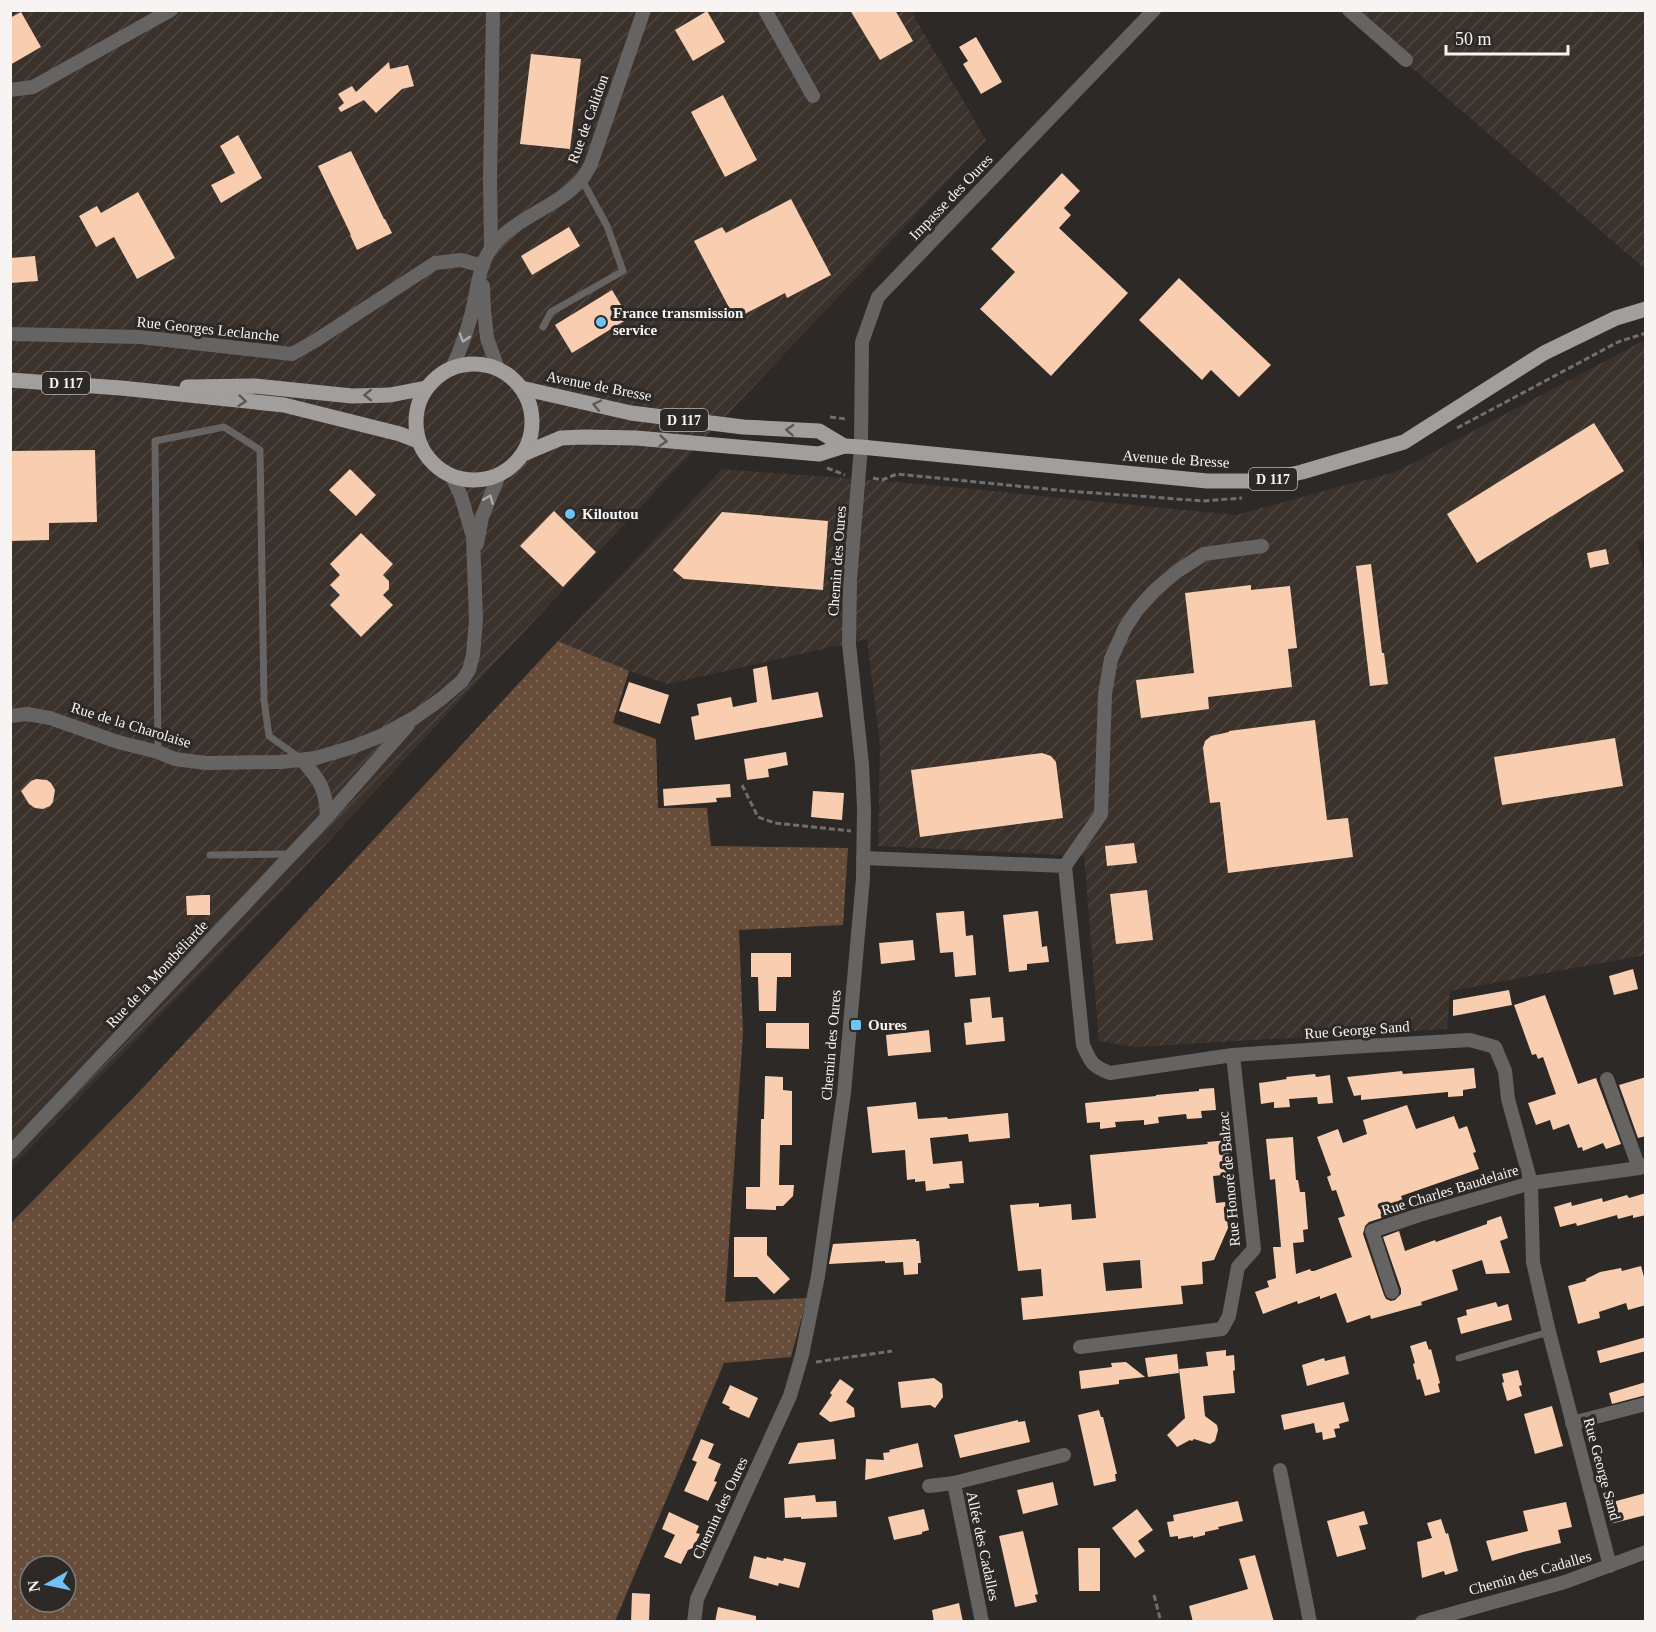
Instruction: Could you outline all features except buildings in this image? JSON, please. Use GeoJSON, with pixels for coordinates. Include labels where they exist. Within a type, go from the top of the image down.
{"type":"FeatureCollection","features":[{"type":"Feature","properties":{"kind":"main road","name":"Avenue de Bresse"},"geometry":{"type":"LineString","coordinates":[[523,454],[561,438],[636,438],[819,454],[844,446],[861,447],[1207,481],[1262,481],[1302,472],[1404,442],[1544,353],[1616,318],[1646,309]]}},
{"type":"Feature","properties":{"kind":"main road"},"geometry":{"type":"LineString","coordinates":[[468,364],[483,364],[498,369],[522,388],[529,404],[532,421],[530,438],[523,454],[513,466],[499,475],[484,480],[467,481],[452,477],[437,468],[426,456],[418,441],[415,423],[418,405],[426,388],[438,376],[452,368],[468,364]]}},
{"type":"Feature","properties":{"kind":"main road","name":"D 117"},"geometry":{"type":"LineString","coordinates":[[10,380],[121,388],[284,405],[400,434],[418,441]]}},
{"type":"Feature","properties":{"kind":"main road","name":"D 117"},"geometry":{"type":"LineString","coordinates":[[121,388],[255,386],[352,396],[390,395],[426,388]]}},
{"type":"Feature","properties":{"kind":"main road","name":"Avenue de Bresse"},"geometry":{"type":"LineString","coordinates":[[522,388],[631,413],[743,427],[819,431],[844,446]]}},
{"type":"Feature","properties":{"kind":"street"},"geometry":{"type":"LineString","coordinates":[[10,90],[33,87],[171,10]]}},
{"type":"Feature","properties":{"kind":"street"},"geometry":{"type":"LineString","coordinates":[[491,247],[490,179],[494,10]]}},
{"type":"Feature","properties":{"kind":"street","name":"Rue de Calidon"},"geometry":{"type":"LineString","coordinates":[[452,368],[461,347],[483,266],[491,247],[506,233],[582,180],[591,164],[644,10]]}},
{"type":"Feature","properties":{"kind":"street"},"geometry":{"type":"LineString","coordinates":[[765,10],[813,96]]}},
{"type":"Feature","properties":{"kind":"street","name":"Impasse des Oures"},"geometry":{"type":"LineString","coordinates":[[861,447],[862,342],[878,297],[1154,10]]}},
{"type":"Feature","properties":{"kind":"street"},"geometry":{"type":"LineString","coordinates":[[1349,10],[1406,60]]}},
{"type":"Feature","properties":{"kind":"street","name":"Rue Georges Leclanche"},"geometry":{"type":"LineString","coordinates":[[10,334],[140,337],[292,354],[435,263],[461,260],[483,266]]}},
{"type":"Feature","properties":{"kind":"street","name":"Rue de Calidon"},"geometry":{"type":"LineString","coordinates":[[483,266],[487,338],[498,369]]}},
{"type":"Feature","properties":{"kind":"street","name":"Chemin des Oures"},"geometry":{"type":"LineString","coordinates":[[694,1622],[697,1599],[790,1396],[818,1276],[844,1093],[863,879],[862,765],[849,644],[850,579],[861,447]]}},
{"type":"Feature","properties":{"kind":"street"},"geometry":{"type":"LineString","coordinates":[[474,564],[482,517],[499,475]]}},
{"type":"Feature","properties":{"kind":"street"},"geometry":{"type":"LineString","coordinates":[[452,477],[461,496],[473,537],[474,564]]}},
{"type":"Feature","properties":{"kind":"street"},"geometry":{"type":"LineString","coordinates":[[863,858],[1065,866],[1101,814],[1105,694],[1111,659],[1125,628],[1154,591],[1176,572],[1204,554],[1262,546]]}},
{"type":"Feature","properties":{"kind":"street","name":"Rue de la Charolaise"},"geometry":{"type":"LineString","coordinates":[[10,716],[27,714],[50,718],[175,759],[206,763],[271,763],[302,760],[353,747],[383,735],[414,718],[462,681],[469,670],[473,655],[476,620],[474,564]]}},
{"type":"Feature","properties":{"kind":"street","name":"Rue de la Montbéliarde"},"geometry":{"type":"LineString","coordinates":[[10,1153],[327,817],[414,718]]}},
{"type":"Feature","properties":{"kind":"street"},"geometry":{"type":"LineString","coordinates":[[302,760],[318,777],[326,799],[327,817]]}},
{"type":"Feature","properties":{"kind":"street","name":"Rue George Sand"},"geometry":{"type":"LineString","coordinates":[[1065,866],[1083,1045],[1096,1067],[1110,1073],[1233,1055],[1470,1040],[1495,1047],[1505,1071],[1508,1098],[1532,1183],[1533,1262],[1610,1566]]}},
{"type":"Feature","properties":{"kind":"street","name":"Rue Honoré de Balzac"},"geometry":{"type":"LineString","coordinates":[[1080,1347],[1222,1329],[1229,1316],[1238,1267],[1254,1249],[1233,1055]]}},
{"type":"Feature","properties":{"kind":"street"},"geometry":{"type":"LineString","coordinates":[[1532,1183],[1642,1167],[1607,1079]]}},
{"type":"Feature","properties":{"kind":"street","name":"Rue Charles Baudelaire"},"geometry":{"type":"LineString","coordinates":[[1392,1292],[1372,1231],[1419,1215],[1532,1183]]}},
{"type":"Feature","properties":{"kind":"street"},"geometry":{"type":"LineString","coordinates":[[1572,1423],[1646,1404]]}},
{"type":"Feature","properties":{"kind":"street","name":"Allée des Cadalles"},"geometry":{"type":"LineString","coordinates":[[982,1622],[954,1483],[1064,1455]]}},
{"type":"Feature","properties":{"kind":"street"},"geometry":{"type":"LineString","coordinates":[[1280,1470],[1310,1622]]}},
{"type":"Feature","properties":{"kind":"street"},"geometry":{"type":"LineString","coordinates":[[929,1486],[954,1483]]}},
{"type":"Feature","properties":{"kind":"street","name":"Chemin des Cadalles"},"geometry":{"type":"LineString","coordinates":[[1422,1622],[1565,1582],[1646,1552]]}},
{"type":"Feature","properties":{"kind":"lane"},"geometry":{"type":"LineString","coordinates":[[543,327],[551,312],[623,271],[607,226],[582,180]]}},
{"type":"Feature","properties":{"kind":"lane"},"geometry":{"type":"LineString","coordinates":[[158,752],[154,441],[224,427],[260,450],[264,700],[268,736],[302,760]]}},
{"type":"Feature","properties":{"kind":"lane"},"geometry":{"type":"LineString","coordinates":[[210,855],[292,854]]}},
{"type":"Feature","properties":{"kind":"lane"},"geometry":{"type":"LineString","coordinates":[[1459,1358],[1549,1332]]}},
{"type":"Feature","properties":{"kind":"path"},"geometry":{"type":"LineString","coordinates":[[1448,433],[1618,342],[1646,333]]}},
{"type":"Feature","properties":{"kind":"path"},"geometry":{"type":"LineString","coordinates":[[824,466],[842,475]]}},
{"type":"Feature","properties":{"kind":"path"},"geometry":{"type":"LineString","coordinates":[[882,480],[897,474],[1173,499],[1203,501],[1243,498]]}},
{"type":"Feature","properties":{"kind":"path"},"geometry":{"type":"LineString","coordinates":[[742,785],[758,817],[775,823],[864,832]]}},
{"type":"Feature","properties":{"kind":"path"},"geometry":{"type":"LineString","coordinates":[[799,1364],[892,1351]]}},
{"type":"Feature","properties":{"kind":"path"},"geometry":{"type":"LineString","coordinates":[[1154,1595],[1161,1622]]}},
{"type":"Feature","properties":{"kind":"shaded area"},"geometry":{"type":"Polygon","coordinates":[[[11,11],[911,11],[986,140],[285,888],[11,1168],[11,11]]]}},
{"type":"Feature","properties":{"kind":"shaded area"},"geometry":{"type":"Polygon","coordinates":[[[1355,11],[1645,11],[1645,269],[1404,61],[1355,11]]]}},
{"type":"Feature","properties":{"kind":"shaded area"},"geometry":{"type":"Polygon","coordinates":[[[1645,340],[1646,540],[1637,542],[1646,579],[1645,955],[1450,991],[1447,1029],[1134,1047],[1099,1041],[1084,856],[878,846],[880,744],[867,639],[668,684],[629,671],[558,641],[722,469],[910,483],[1236,515],[1398,471],[1645,340]]]}},
{"type":"Feature","properties":{"kind":"shaded area"},"geometry":{"type":"Polygon","coordinates":[[[558,641],[629,671],[613,723],[656,739],[658,808],[707,808],[711,846],[848,848],[843,925],[739,930],[743,1033],[725,1302],[807,1298],[791,1357],[724,1363],[615,1621],[11,1621],[10,1224],[139,1092],[558,641]]]}},
{"type":"Feature","properties":{"kind":"place","name":"France transmission service"},"geometry":{"type":"Point","coordinates":[601,322]}},
{"type":"Feature","properties":{"kind":"place","name":"Kiloutou"},"geometry":{"type":"Point","coordinates":[570,514]}},
{"type":"Feature","properties":{"kind":"place","name":"Oures"},"geometry":{"type":"Point","coordinates":[856,1025]}}]}
